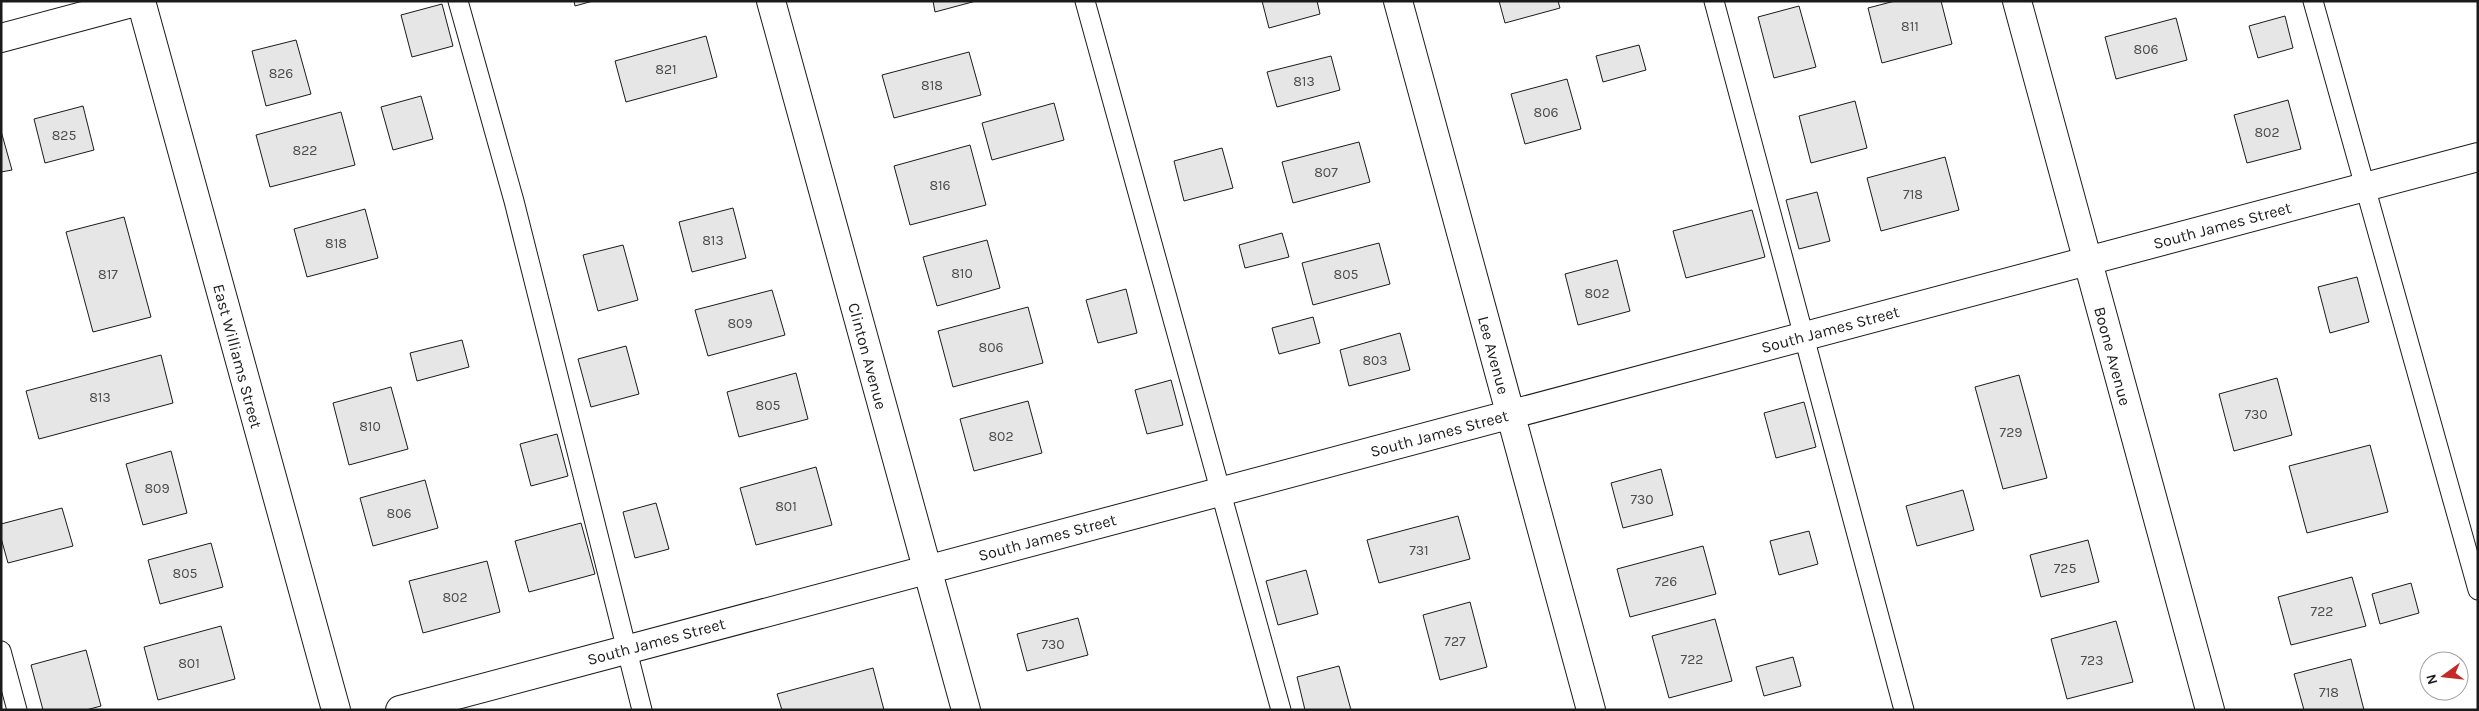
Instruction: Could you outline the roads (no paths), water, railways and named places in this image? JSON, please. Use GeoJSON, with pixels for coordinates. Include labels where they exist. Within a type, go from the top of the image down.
{"type":"FeatureCollection","features":[{"type":"Feature","properties":{"kind":"street"},"geometry":{"type":"LineString","coordinates":[[1,38],[140,1]]}},
{"type":"Feature","properties":{"kind":"street","name":"East Williams Street"},"geometry":{"type":"LineString","coordinates":[[140,1],[336,710]]}},
{"type":"Feature","properties":{"kind":"street","name":"Clinton Avenue"},"geometry":{"type":"LineString","coordinates":[[771,1],[966,710]]}},
{"type":"Feature","properties":{"kind":"street","name":"Lee Avenue"},"geometry":{"type":"LineString","coordinates":[[1398,1],[1591,710]]}},
{"type":"Feature","properties":{"kind":"street","name":"Boone Avenue"},"geometry":{"type":"LineString","coordinates":[[2017,1],[2210,710]]}},
{"type":"Feature","properties":{"kind":"street","name":"South James Street"},"geometry":{"type":"LineString","coordinates":[[400,710],[2478,157]]}},
{"type":"Feature","properties":{"kind":"lane"},"geometry":{"type":"LineString","coordinates":[[458,1],[516,210],[642,710]]}},
{"type":"Feature","properties":{"kind":"lane"},"geometry":{"type":"LineString","coordinates":[[1085,1],[1281,710]]}},
{"type":"Feature","properties":{"kind":"lane"},"geometry":{"type":"LineString","coordinates":[[1714,1],[1904,710]]}},
{"type":"Feature","properties":{"kind":"lane"},"geometry":{"type":"LineString","coordinates":[[2313,1],[2363,187],[2478,590]]}},
{"type":"Feature","properties":{"kind":"lane"},"geometry":{"type":"LineString","coordinates":[[1,651],[17,710]]}}]}
